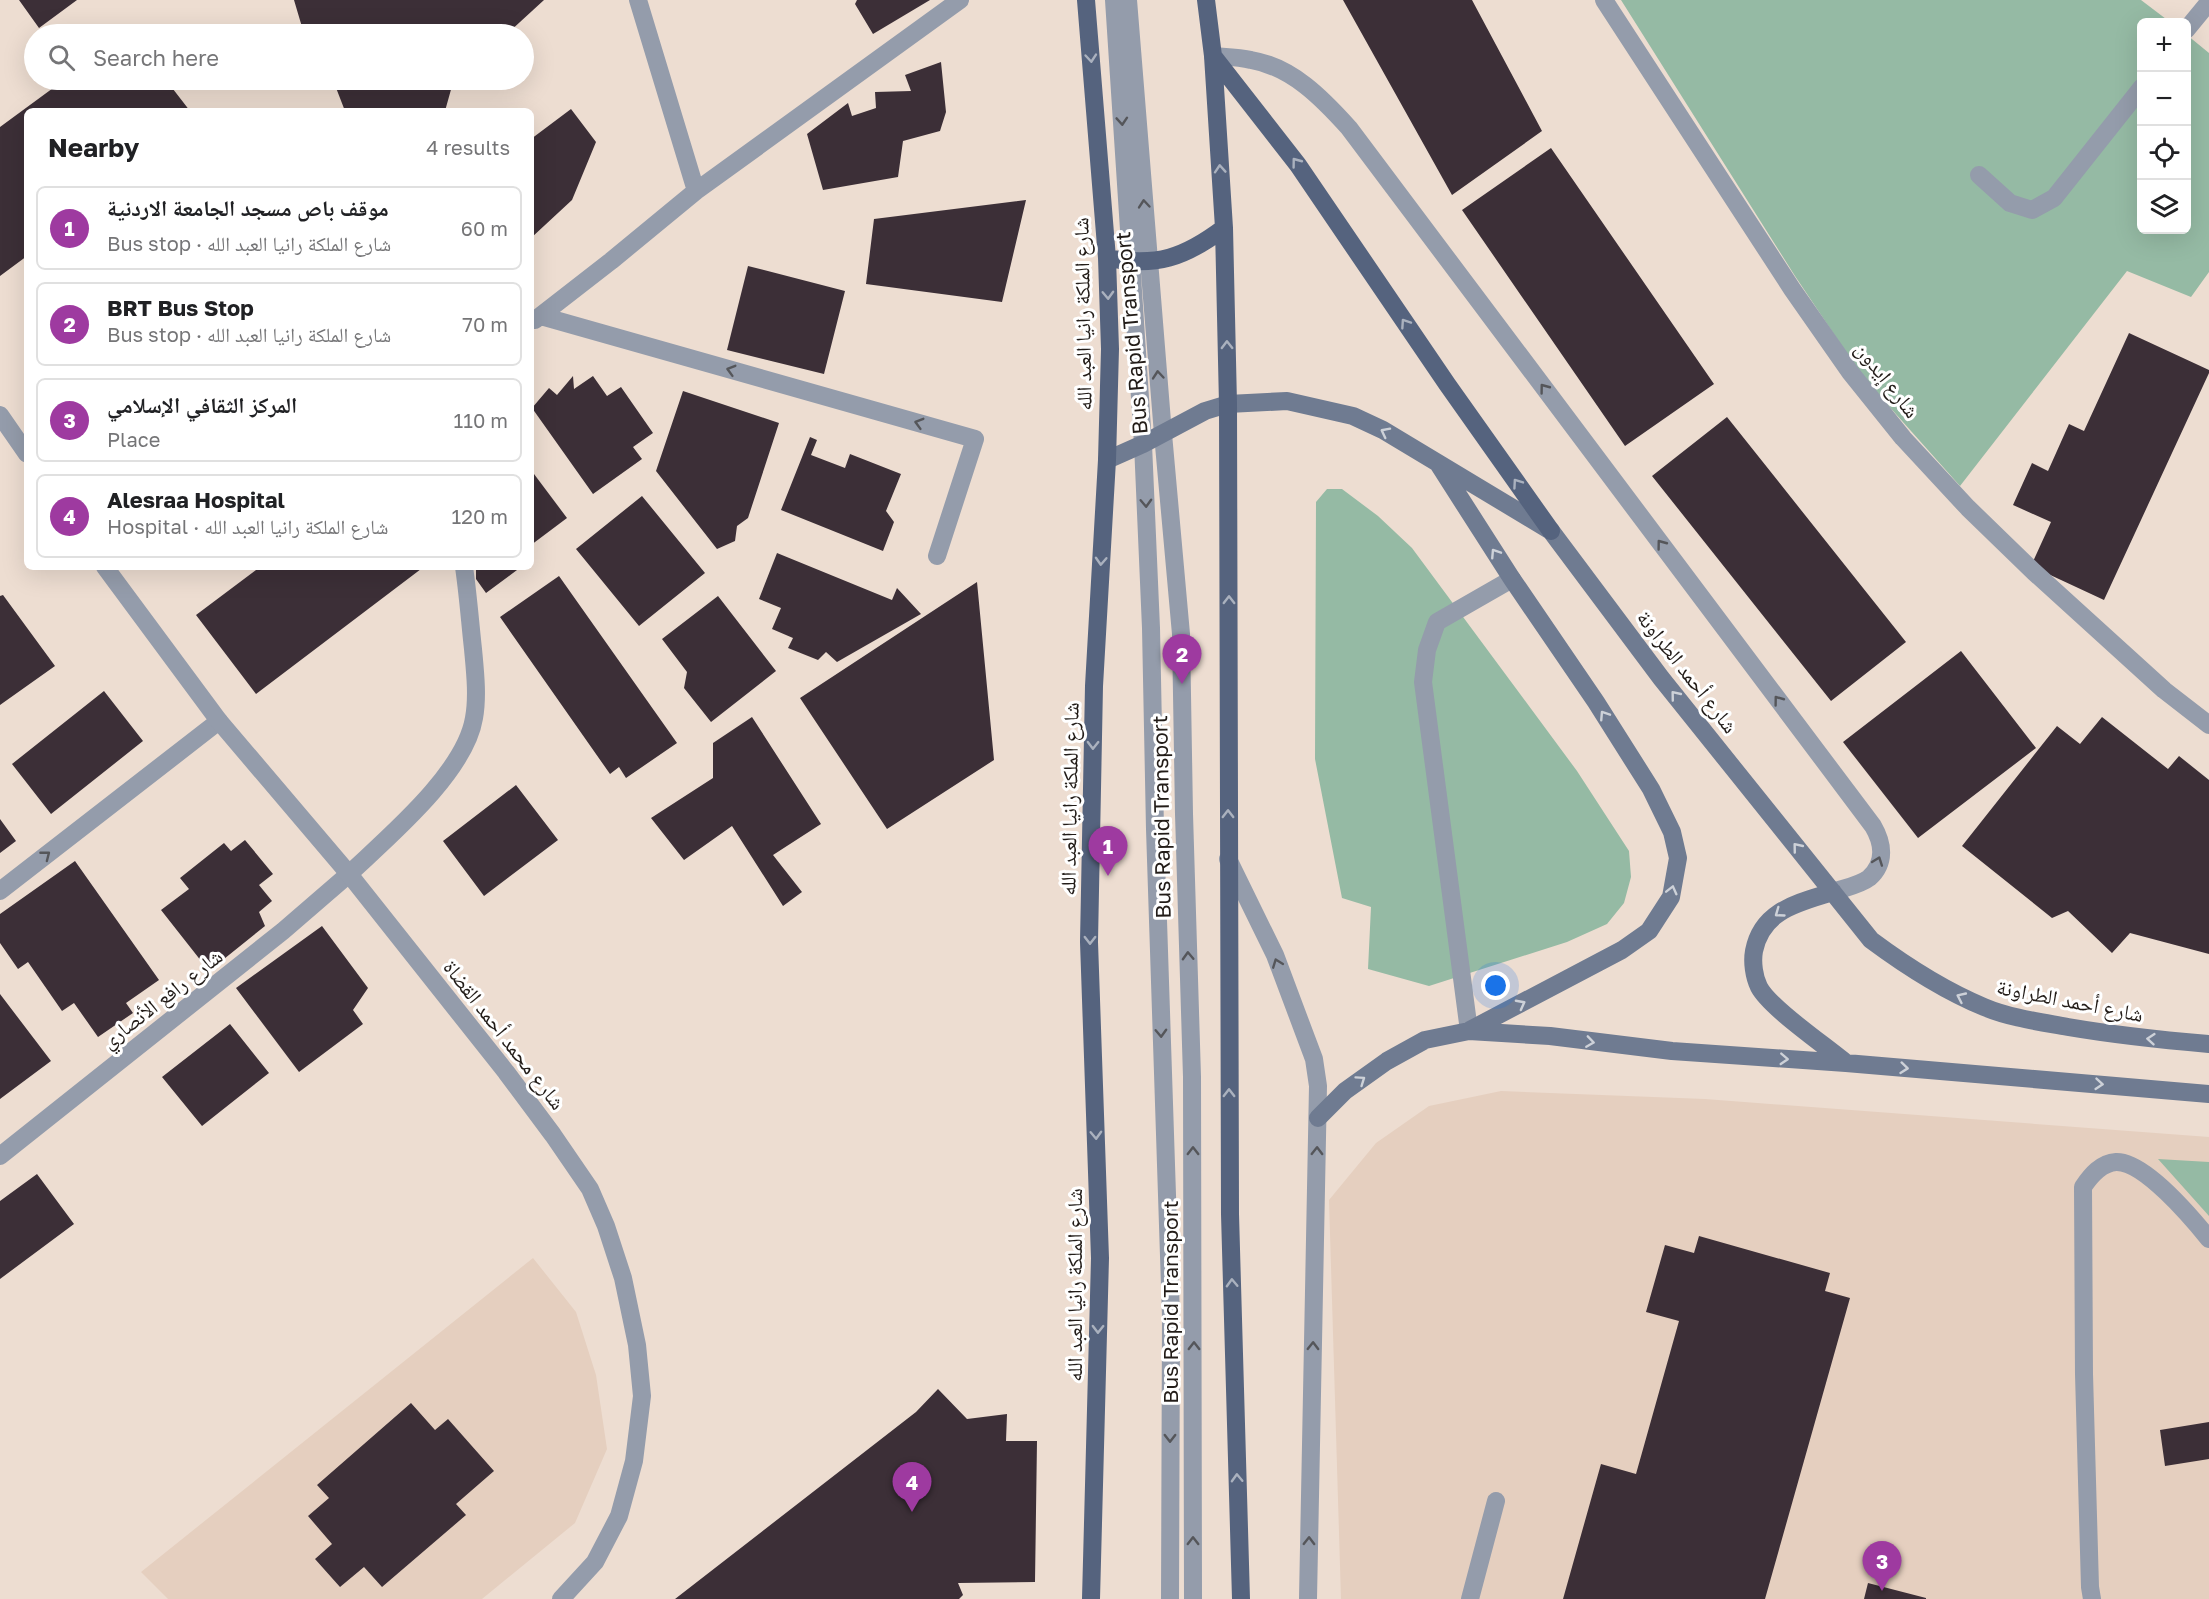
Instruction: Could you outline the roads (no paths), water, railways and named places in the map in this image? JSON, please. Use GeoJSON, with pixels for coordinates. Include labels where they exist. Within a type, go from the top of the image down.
{"type":"FeatureCollection","features":[{"type":"Feature","properties":{"kind":"main road","name":"شارع الملكة رانيا العبد الله"},"geometry":{"type":"LineString","coordinates":[[1086,0],[1107,258],[1110,349],[1107,460],[1094,686],[1089,931],[1100,1258],[1092,1599]]}},
{"type":"Feature","properties":{"kind":"main road"},"geometry":{"type":"LineString","coordinates":[[1206,0],[1213,56],[1224,228],[1228,404],[1230,1214],[1241,1599]]}},
{"type":"Feature","properties":{"kind":"main road"},"geometry":{"type":"LineString","coordinates":[[1213,56],[1298,165],[1447,384],[1551,531]]}},
{"type":"Feature","properties":{"kind":"main road"},"geometry":{"type":"LineString","coordinates":[[1107,258],[1140,262],[1176,256],[1202,245],[1224,228]]}},
{"type":"Feature","properties":{"kind":"street"},"geometry":{"type":"LineString","coordinates":[[638,0],[696,191]]}},
{"type":"Feature","properties":{"kind":"street"},"geometry":{"type":"LineString","coordinates":[[536,319],[696,191],[960,0]]}},
{"type":"Feature","properties":{"kind":"street","name":"Bus Rapid Transport"},"geometry":{"type":"LineString","coordinates":[[1114,0],[1140,262],[1162,434],[1181,634],[1192,1077],[1193,1599]]}},
{"type":"Feature","properties":{"kind":"street","name":"Bus Rapid Transport"},"geometry":{"type":"LineString","coordinates":[[1128,0],[1140,262],[1143,444],[1151,628],[1155,829],[1171,1317],[1170,1599]]}},
{"type":"Feature","properties":{"kind":"street","name":"شارع إيدون"},"geometry":{"type":"LineString","coordinates":[[1604,0],[1792,289],[1850,372],[1903,438],[1968,508],[2034,572],[2164,690],[2209,725]]}},
{"type":"Feature","properties":{"kind":"street"},"geometry":{"type":"LineString","coordinates":[[2191,25],[2208,2]]}},
{"type":"Feature","properties":{"kind":"street"},"geometry":{"type":"LineString","coordinates":[[1213,56],[1253,60],[1291,74],[1322,98],[1349,128],[1873,826],[1880,838],[1882,853],[1877,867],[1868,879],[1789,906],[1766,923],[1756,939],[1752,962],[1760,987],[1774,1005],[1846,1063]]}},
{"type":"Feature","properties":{"kind":"street"},"geometry":{"type":"LineString","coordinates":[[1978,175],[2010,203],[2032,210],[2054,198],[2137,93]]}},
{"type":"Feature","properties":{"kind":"street"},"geometry":{"type":"LineString","coordinates":[[536,319],[975,439],[937,556]]}},
{"type":"Feature","properties":{"kind":"street","name":"شارع أحمد الطراونة"},"geometry":{"type":"LineString","coordinates":[[1107,460],[1205,411],[1228,404],[1287,401],[1353,416],[1373,426],[1436,460],[1486,493],[1551,531],[1661,678],[1870,940],[1909,968],[1950,992],[1986,1008],[2040,1022],[2119,1035],[2209,1044]]}},
{"type":"Feature","properties":{"kind":"street"},"geometry":{"type":"LineString","coordinates":[[0,415],[24,450]]}},
{"type":"Feature","properties":{"kind":"street"},"geometry":{"type":"LineString","coordinates":[[1436,460],[1651,789],[1672,832],[1678,858],[1671,897],[1649,931],[1622,950],[1469,1031]]}},
{"type":"Feature","properties":{"kind":"street","name":"شارع محمد أحمد القضاة"},"geometry":{"type":"LineString","coordinates":[[107,570],[219,721],[349,874],[554,1135],[590,1189],[606,1226],[623,1278],[637,1345],[642,1396],[634,1461],[619,1516],[595,1562],[561,1599]]}},
{"type":"Feature","properties":{"kind":"street","name":"شارع رافع الأنصاري"},"geometry":{"type":"LineString","coordinates":[[0,1156],[283,931],[349,874],[429,795],[448,772],[465,743],[474,719],[475,676],[464,570]]}},
{"type":"Feature","properties":{"kind":"street"},"geometry":{"type":"LineString","coordinates":[[1469,1031],[1423,682],[1427,650],[1437,622],[1512,579]]}},
{"type":"Feature","properties":{"kind":"street"},"geometry":{"type":"LineString","coordinates":[[0,891],[219,721]]}},
{"type":"Feature","properties":{"kind":"street"},"geometry":{"type":"LineString","coordinates":[[1228,859],[1275,955],[1314,1059],[1318,1086],[1308,1599]]}},
{"type":"Feature","properties":{"kind":"street"},"geometry":{"type":"LineString","coordinates":[[1318,1118],[1345,1091],[1387,1061],[1425,1040],[1469,1031],[1550,1036],[1672,1051],[1846,1063],[2209,1094]]}},
{"type":"Feature","properties":{"kind":"street"},"geometry":{"type":"LineString","coordinates":[[2092,1599],[2084,1374],[2083,1187],[2093,1173],[2102,1167],[2115,1162],[2128,1164],[2167,1193],[2209,1239]]}},
{"type":"Feature","properties":{"kind":"street"},"geometry":{"type":"LineString","coordinates":[[1470,1599],[1496,1501]]}},
{"type":"Feature","properties":{"kind":"place","name":"BRT Bus Stop"},"geometry":{"type":"Point","coordinates":[1182,684]}},
{"type":"Feature","properties":{"kind":"place","name":"موقف باص مسجد الجامعة الاردنية"},"geometry":{"type":"Point","coordinates":[1108,876]}},
{"type":"Feature","properties":{"kind":"place","name":"Alesraa Hospital"},"geometry":{"type":"Point","coordinates":[912,1512]}},
{"type":"Feature","properties":{"kind":"place","name":"المركز الثقافي الإسلامي"},"geometry":{"type":"Point","coordinates":[1882,1591]}}]}
